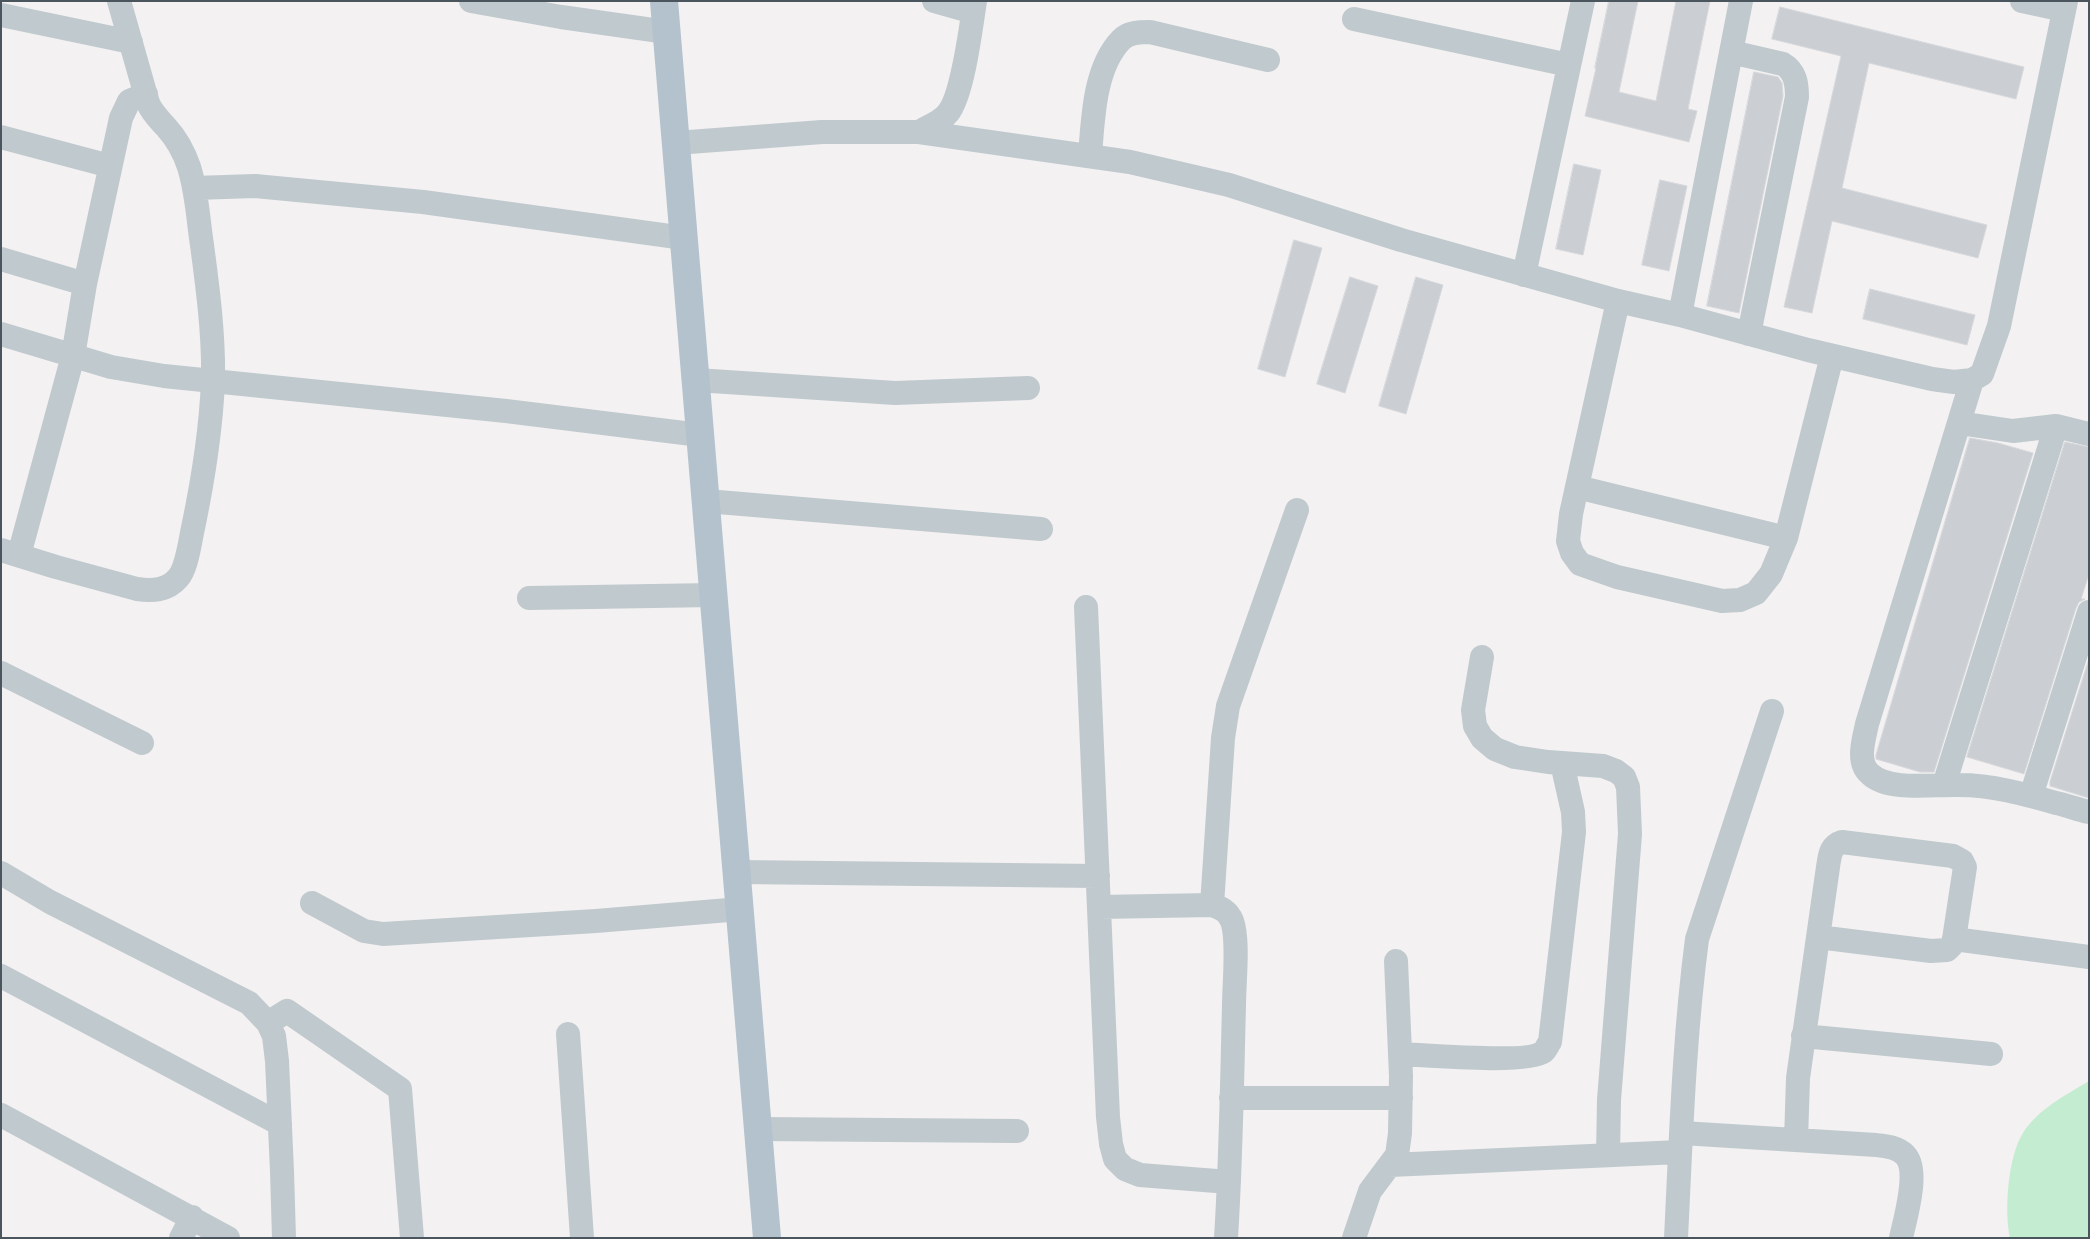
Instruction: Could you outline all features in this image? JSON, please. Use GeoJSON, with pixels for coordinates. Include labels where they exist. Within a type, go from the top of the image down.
{"type":"FeatureCollection","features":[{"type":"Feature","properties":{"kind":"main road"},"geometry":{"type":"LineString","coordinates":[[664,1],[768,1238]]}},
{"type":"Feature","properties":{"kind":"street"},"geometry":{"type":"LineString","coordinates":[[119,1],[151,111],[167,128],[184,154],[194,188],[209,290],[213,381],[202,484],[187,557],[180,576],[172,585],[156,590],[136,589],[10,552],[73,356],[85,284],[124,108],[129,101],[146,94]]}},
{"type":"Feature","properties":{"kind":"street"},"geometry":{"type":"LineString","coordinates":[[471,1],[561,17],[667,32]]}},
{"type":"Feature","properties":{"kind":"street"},"geometry":{"type":"LineString","coordinates":[[919,132],[940,121],[953,104],[966,54],[974,6],[934,1]]}},
{"type":"Feature","properties":{"kind":"street"},"geometry":{"type":"LineString","coordinates":[[1524,275],[1583,1]]}},
{"type":"Feature","properties":{"kind":"street"},"geometry":{"type":"LineString","coordinates":[[1680,315],[1741,1]]}},
{"type":"Feature","properties":{"kind":"street"},"geometry":{"type":"LineString","coordinates":[[676,143],[822,132],[919,132],[1130,162],[1228,186],[1401,240],[1618,301],[1680,315],[1832,356],[1932,379],[1954,382],[1972,380],[1982,374],[1999,326],[2065,6],[2022,1]]}},
{"type":"Feature","properties":{"kind":"street"},"geometry":{"type":"LineString","coordinates":[[1,15],[131,42]]}},
{"type":"Feature","properties":{"kind":"street"},"geometry":{"type":"LineString","coordinates":[[1354,19],[1570,65]]}},
{"type":"Feature","properties":{"kind":"street"},"geometry":{"type":"LineString","coordinates":[[1090,156],[1094,103],[1106,62],[1121,39],[1134,33],[1150,32],[1268,60]]}},
{"type":"Feature","properties":{"kind":"street"},"geometry":{"type":"LineString","coordinates":[[1731,52],[1783,64],[1789,68],[1797,86],[1797,97],[1749,334]]}},
{"type":"Feature","properties":{"kind":"street"},"geometry":{"type":"LineString","coordinates":[[1,137],[110,166]]}},
{"type":"Feature","properties":{"kind":"street"},"geometry":{"type":"LineString","coordinates":[[194,188],[255,186],[423,202],[684,238]]}},
{"type":"Feature","properties":{"kind":"street"},"geometry":{"type":"LineString","coordinates":[[1,259],[85,284]]}},
{"type":"Feature","properties":{"kind":"street"},"geometry":{"type":"LineString","coordinates":[[1618,301],[1571,514],[1568,541],[1572,553],[1580,564],[1617,577],[1722,601],[1740,600],[1756,594],[1771,574],[1786,538],[1832,356]]}},
{"type":"Feature","properties":{"kind":"street"},"geometry":{"type":"LineString","coordinates":[[1,334],[111,366],[164,376],[506,411],[700,435]]}},
{"type":"Feature","properties":{"kind":"street"},"geometry":{"type":"LineString","coordinates":[[696,380],[896,393],[1028,388]]}},
{"type":"Feature","properties":{"kind":"street"},"geometry":{"type":"LineString","coordinates":[[1972,380],[1878,685],[1862,747],[1863,764],[1869,774],[1877,779],[1910,786],[1987,787],[2031,796],[2089,812]]}},
{"type":"Feature","properties":{"kind":"street"},"geometry":{"type":"LineString","coordinates":[[1959,423],[2013,431],[2056,426],[2089,434]]}},
{"type":"Feature","properties":{"kind":"street"},"geometry":{"type":"LineString","coordinates":[[1944,785],[2056,426]]}},
{"type":"Feature","properties":{"kind":"street"},"geometry":{"type":"LineString","coordinates":[[1577,487],[1786,538]]}},
{"type":"Feature","properties":{"kind":"street"},"geometry":{"type":"LineString","coordinates":[[706,501],[1041,529]]}},
{"type":"Feature","properties":{"kind":"street"},"geometry":{"type":"LineString","coordinates":[[1212,906],[1223,738],[1228,706],[1297,510]]}},
{"type":"Feature","properties":{"kind":"street"},"geometry":{"type":"LineString","coordinates":[[529,598],[714,595]]}},
{"type":"Feature","properties":{"kind":"street"},"geometry":{"type":"LineString","coordinates":[[1086,607],[1108,1117],[1111,1144],[1115,1159],[1126,1169],[1140,1175],[1229,1182]]}},
{"type":"Feature","properties":{"kind":"street"},"geometry":{"type":"LineString","coordinates":[[2031,796],[2089,612]]}},
{"type":"Feature","properties":{"kind":"street"},"geometry":{"type":"LineString","coordinates":[[1482,656],[1473,710],[1475,726],[1482,738],[1495,749],[1515,757],[1603,766],[1616,771],[1624,777],[1628,786],[1630,834],[1609,1100],[1608,1155]]}},
{"type":"Feature","properties":{"kind":"street"},"geometry":{"type":"LineString","coordinates":[[1,673],[142,742]]}},
{"type":"Feature","properties":{"kind":"street"},"geometry":{"type":"LineString","coordinates":[[1676,1238],[1688,1022],[1697,939],[1772,711]]}},
{"type":"Feature","properties":{"kind":"street"},"geometry":{"type":"LineString","coordinates":[[1400,1054],[1505,1058],[1533,1056],[1544,1052],[1550,1042],[1574,832],[1573,812],[1562,763]]}},
{"type":"Feature","properties":{"kind":"street"},"geometry":{"type":"LineString","coordinates":[[1796,1140],[1798,1078],[1803,1036],[1831,850],[1835,844],[1842,842],[1954,856],[1962,861],[1965,866],[1954,939],[1952,945],[1947,950],[1818,937]]}},
{"type":"Feature","properties":{"kind":"street"},"geometry":{"type":"LineString","coordinates":[[738,872],[1098,876]]}},
{"type":"Feature","properties":{"kind":"street"},"geometry":{"type":"LineString","coordinates":[[1,873],[50,902],[249,1003],[268,1023],[274,1036],[277,1061],[284,1238]]}},
{"type":"Feature","properties":{"kind":"street"},"geometry":{"type":"LineString","coordinates":[[312,903],[364,931],[383,934],[596,921],[741,909]]}},
{"type":"Feature","properties":{"kind":"street"},"geometry":{"type":"LineString","coordinates":[[1099,906],[1212,906],[1222,909],[1229,914],[1234,933],[1229,1182],[1226,1238]]}},
{"type":"Feature","properties":{"kind":"street"},"geometry":{"type":"LineString","coordinates":[[1954,939],[2089,957]]}},
{"type":"Feature","properties":{"kind":"street"},"geometry":{"type":"LineString","coordinates":[[1354,1238],[1370,1191],[1397,1155],[1401,1098],[1396,961]]}},
{"type":"Feature","properties":{"kind":"street"},"geometry":{"type":"LineString","coordinates":[[1,976],[280,1124]]}},
{"type":"Feature","properties":{"kind":"street"},"geometry":{"type":"LineString","coordinates":[[268,1023],[287,1011],[400,1089],[412,1238]]}},
{"type":"Feature","properties":{"kind":"street"},"geometry":{"type":"LineString","coordinates":[[568,1034],[582,1238]]}},
{"type":"Feature","properties":{"kind":"street"},"geometry":{"type":"LineString","coordinates":[[1803,1036],[1992,1054]]}},
{"type":"Feature","properties":{"kind":"street"},"geometry":{"type":"LineString","coordinates":[[1231,1098],[1401,1098]]}},
{"type":"Feature","properties":{"kind":"street"},"geometry":{"type":"LineString","coordinates":[[1,1115],[228,1238]]}},
{"type":"Feature","properties":{"kind":"street"},"geometry":{"type":"LineString","coordinates":[[759,1129],[1017,1131]]}},
{"type":"Feature","properties":{"kind":"street"},"geometry":{"type":"LineString","coordinates":[[1390,1165],[1608,1155],[1681,1143],[1796,1140],[1893,1147],[1905,1155],[1910,1165],[1912,1178],[1901,1238]]}},
{"type":"Feature","properties":{"kind":"street"},"geometry":{"type":"LineString","coordinates":[[181,1238],[192,1217]]}},
{"type":"Feature","properties":{"kind":"green space"},"geometry":{"type":"Polygon","coordinates":[[[2089,1081],[2089,1238],[2010,1238],[2007,1213],[2009,1184],[2014,1155],[2023,1133],[2029,1124],[2044,1110],[2089,1081]]]}},
{"type":"Feature","properties":{"kind":"building"},"geometry":{"type":"Polygon","coordinates":[[[1609,1],[1638,1],[1619,92],[1656,101],[1676,1],[1710,1],[1688,109],[1697,111],[1689,142],[1585,116],[1609,1]]]}},
{"type":"Feature","properties":{"kind":"building"},"geometry":{"type":"Polygon","coordinates":[[[1780,7],[2024,67],[2016,99],[1869,63],[1842,188],[1987,225],[1978,258],[1832,221],[1812,313],[1784,307],[1841,56],[1772,39],[1780,7]]]}},
{"type":"Feature","properties":{"kind":"building"},"geometry":{"type":"Polygon","coordinates":[[[1754,72],[1778,77],[1782,83],[1783,96],[1739,313],[1707,306],[1754,72]]]}},
{"type":"Feature","properties":{"kind":"building"},"geometry":{"type":"Polygon","coordinates":[[[1574,164],[1601,170],[1583,255],[1556,249],[1574,164]]]}},
{"type":"Feature","properties":{"kind":"building"},"geometry":{"type":"Polygon","coordinates":[[[1660,180],[1687,186],[1669,271],[1642,265],[1660,180]]]}},
{"type":"Feature","properties":{"kind":"building"},"geometry":{"type":"Polygon","coordinates":[[[1294,240],[1322,248],[1285,377],[1258,369],[1294,240]]]}},
{"type":"Feature","properties":{"kind":"building"},"geometry":{"type":"Polygon","coordinates":[[[1350,277],[1378,286],[1345,393],[1317,384],[1350,277]]]}},
{"type":"Feature","properties":{"kind":"building"},"geometry":{"type":"Polygon","coordinates":[[[1416,277],[1443,285],[1406,414],[1379,406],[1416,277]]]}},
{"type":"Feature","properties":{"kind":"building"},"geometry":{"type":"Polygon","coordinates":[[[1870,289],[1975,315],[1967,345],[1863,319],[1870,289]]]}},
{"type":"Feature","properties":{"kind":"building"},"geometry":{"type":"Polygon","coordinates":[[[1970,438],[1998,443],[2033,453],[1934,772],[1920,772],[1876,759],[1876,755],[1970,438]]]}},
{"type":"Feature","properties":{"kind":"building"},"geometry":{"type":"Polygon","coordinates":[[[2065,442],[2089,447],[2089,574],[2081,599],[2085,599],[2079,602],[2076,608],[2024,774],[1967,757],[2065,442]]]}},
{"type":"Feature","properties":{"kind":"building"},"geometry":{"type":"Polygon","coordinates":[[[2089,659],[2089,798],[2050,786],[2050,782],[2089,659]]]}}]}
